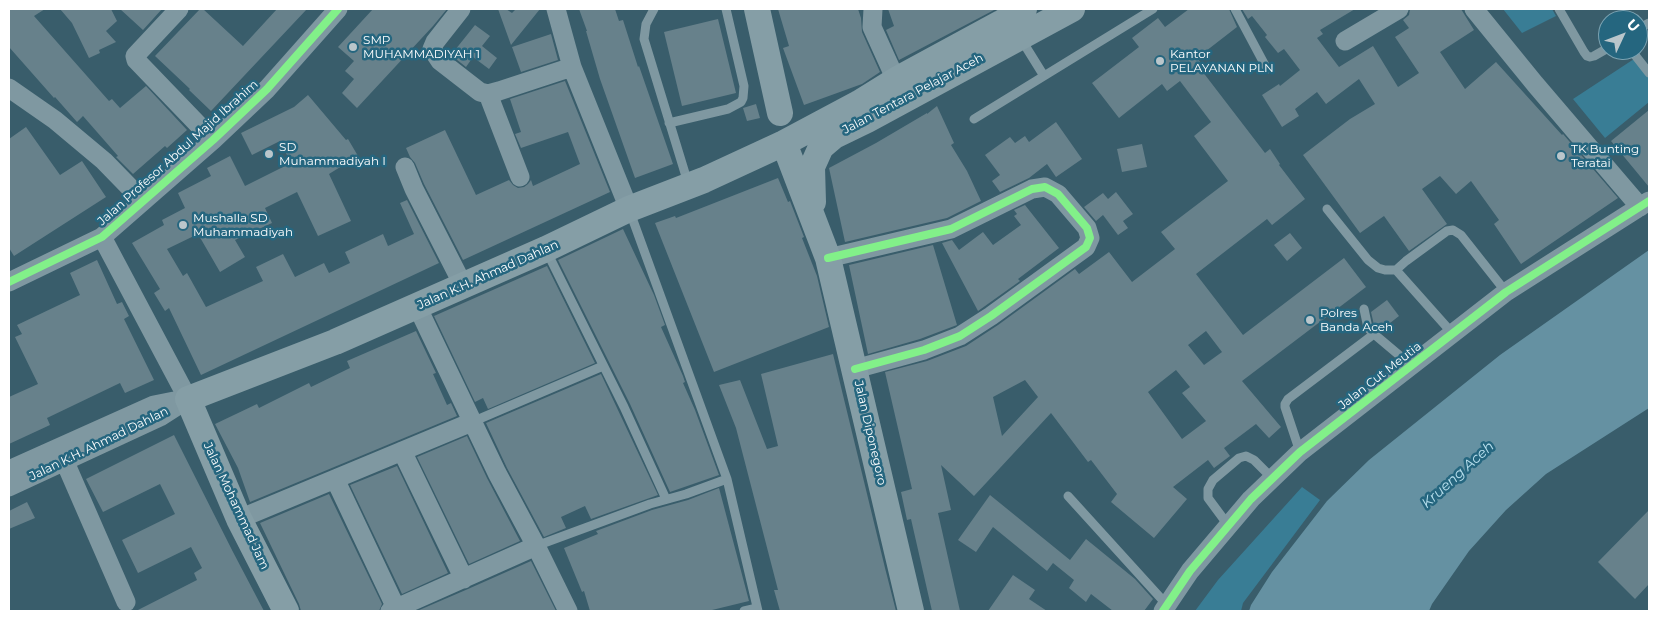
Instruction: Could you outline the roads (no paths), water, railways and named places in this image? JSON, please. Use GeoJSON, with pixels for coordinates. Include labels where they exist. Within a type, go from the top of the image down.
{"type":"FeatureCollection","features":[{"type":"Feature","properties":{"kind":"main road"},"geometry":{"type":"LineString","coordinates":[[696,183],[723,161],[766,136],[774,129],[780,113],[757,9]]}},
{"type":"Feature","properties":{"kind":"main road","name":"Jalan Tentara Pelajar Aceh"},"geometry":{"type":"LineString","coordinates":[[784,143],[1024,9]]}},
{"type":"Feature","properties":{"kind":"main road","name":"Jalan Tentara Pelajar Aceh"},"geometry":{"type":"LineString","coordinates":[[813,220],[812,167],[821,147],[834,136],[868,120],[1072,9]]}},
{"type":"Feature","properties":{"kind":"main road"},"geometry":{"type":"LineString","coordinates":[[780,113],[791,120],[801,123],[858,103]]}},
{"type":"Feature","properties":{"kind":"main road","name":"Jalan Diponegoro"},"geometry":{"type":"LineString","coordinates":[[784,143],[828,258],[911,611]]}},
{"type":"Feature","properties":{"kind":"main road","name":"Jalan K.H. Ahmad Dahlan"},"geometry":{"type":"LineString","coordinates":[[188,399],[335,342],[546,249],[629,210],[696,183],[784,143]]}},
{"type":"Feature","properties":{"kind":"main road","name":"Jalan Mohammad Jam"},"geometry":{"type":"LineString","coordinates":[[188,399],[239,519],[286,611]]}},
{"type":"Feature","properties":{"kind":"street"},"geometry":{"type":"LineString","coordinates":[[179,9],[135,56],[136,60],[213,140]]}},
{"type":"Feature","properties":{"kind":"street","name":"Jalan Profesor Abdul Majid Ibrahim"},"geometry":{"type":"LineString","coordinates":[[9,282],[102,236],[213,140],[267,89],[338,9]]}},
{"type":"Feature","properties":{"kind":"street"},"geometry":{"type":"LineString","coordinates":[[461,9],[435,42],[432,49],[440,61],[480,92],[488,94],[572,66]]}},
{"type":"Feature","properties":{"kind":"street"},"geometry":{"type":"LineString","coordinates":[[556,9],[572,66],[629,210]]}},
{"type":"Feature","properties":{"kind":"street"},"geometry":{"type":"LineString","coordinates":[[873,9],[872,27],[896,80]]}},
{"type":"Feature","properties":{"kind":"street"},"geometry":{"type":"LineString","coordinates":[[1345,41],[1399,9]]}},
{"type":"Feature","properties":{"kind":"street"},"geometry":{"type":"LineString","coordinates":[[1474,9],[1535,84],[1645,204]]}},
{"type":"Feature","properties":{"kind":"street"},"geometry":{"type":"LineString","coordinates":[[9,88],[54,120],[104,161],[142,200]]}},
{"type":"Feature","properties":{"kind":"street"},"geometry":{"type":"LineString","coordinates":[[488,94],[520,177]]}},
{"type":"Feature","properties":{"kind":"street"},"geometry":{"type":"LineString","coordinates":[[405,167],[462,285]]}},
{"type":"Feature","properties":{"kind":"street"},"geometry":{"type":"LineString","coordinates":[[828,258],[951,229],[1032,189],[1045,187],[1058,194],[1087,228],[1090,238],[1086,247],[991,316],[960,336],[924,350],[855,369]]}},
{"type":"Feature","properties":{"kind":"street","name":"Jalan Cut Meutia"},"geometry":{"type":"LineString","coordinates":[[1165,608],[1190,571],[1251,498],[1300,452],[1506,292],[1645,204]]}},
{"type":"Feature","properties":{"kind":"street"},"geometry":{"type":"LineString","coordinates":[[102,236],[188,399]]}},
{"type":"Feature","properties":{"kind":"street"},"geometry":{"type":"LineString","coordinates":[[418,306],[497,473],[568,611]]}},
{"type":"Feature","properties":{"kind":"street","name":"Jalan K.H. Ahmad Dahlan"},"geometry":{"type":"LineString","coordinates":[[9,488],[160,417],[188,399]]}},
{"type":"Feature","properties":{"kind":"street","name":"Jalan K.H. Ahmad Dahlan"},"geometry":{"type":"LineString","coordinates":[[9,470],[154,405],[188,399]]}},
{"type":"Feature","properties":{"kind":"street"},"geometry":{"type":"LineString","coordinates":[[239,519],[472,422]]}},
{"type":"Feature","properties":{"kind":"street"},"geometry":{"type":"LineString","coordinates":[[402,451],[464,579]]}},
{"type":"Feature","properties":{"kind":"street"},"geometry":{"type":"LineString","coordinates":[[65,462],[126,602]]}},
{"type":"Feature","properties":{"kind":"street"},"geometry":{"type":"LineString","coordinates":[[336,479],[393,610],[536,546]]}},
{"type":"Feature","properties":{"kind":"lane"},"geometry":{"type":"LineString","coordinates":[[654,9],[646,24],[644,39],[669,123],[696,183]]}},
{"type":"Feature","properties":{"kind":"lane"},"geometry":{"type":"LineString","coordinates":[[669,123],[728,109],[741,102],[744,86],[726,9]]}},
{"type":"Feature","properties":{"kind":"lane"},"geometry":{"type":"LineString","coordinates":[[974,119],[1154,9]]}},
{"type":"Feature","properties":{"kind":"lane"},"geometry":{"type":"LineString","coordinates":[[1235,9],[1267,69]]}},
{"type":"Feature","properties":{"kind":"lane"},"geometry":{"type":"LineString","coordinates":[[1559,9],[1584,52],[1588,56],[1598,54]]}},
{"type":"Feature","properties":{"kind":"lane"},"geometry":{"type":"LineString","coordinates":[[1020,37],[1044,76]]}},
{"type":"Feature","properties":{"kind":"lane"},"geometry":{"type":"LineString","coordinates":[[1639,60],[1649,73]]}},
{"type":"Feature","properties":{"kind":"lane"},"geometry":{"type":"LineString","coordinates":[[1327,209],[1368,260],[1378,268],[1385,270],[1396,270],[1447,231],[1453,230],[1461,235],[1506,292]]}},
{"type":"Feature","properties":{"kind":"lane"},"geometry":{"type":"LineString","coordinates":[[629,210],[727,479],[758,609],[744,611]]}},
{"type":"Feature","properties":{"kind":"lane"},"geometry":{"type":"LineString","coordinates":[[546,249],[666,499]]}},
{"type":"Feature","properties":{"kind":"lane"},"geometry":{"type":"LineString","coordinates":[[1396,270],[1453,334]]}},
{"type":"Feature","properties":{"kind":"lane"},"geometry":{"type":"LineString","coordinates":[[1364,309],[1368,328],[1412,366]]}},
{"type":"Feature","properties":{"kind":"lane"},"geometry":{"type":"LineString","coordinates":[[1300,452],[1285,408],[1288,399],[1374,334]]}},
{"type":"Feature","properties":{"kind":"lane"},"geometry":{"type":"LineString","coordinates":[[472,422],[603,366]]}},
{"type":"Feature","properties":{"kind":"lane"},"geometry":{"type":"LineString","coordinates":[[1228,525],[1208,498],[1208,489],[1213,480],[1239,458],[1246,456],[1254,460],[1272,478]]}},
{"type":"Feature","properties":{"kind":"lane"},"geometry":{"type":"LineString","coordinates":[[536,546],[727,479]]}},
{"type":"Feature","properties":{"kind":"lane"},"geometry":{"type":"LineString","coordinates":[[1068,496],[1165,608]]}},
{"type":"Feature","properties":{"kind":"water","name":"Krueng Aceh"},"geometry":{"type":"Polygon","coordinates":[[[1649,250],[1649,408],[1546,474],[1506,510],[1469,551],[1429,611],[1249,611],[1272,572],[1327,501],[1369,460],[1500,355],[1649,250]]]}},
{"type":"Feature","properties":{"kind":"place","name":"SMP MUHAMMADIYAH 1"},"geometry":{"type":"Point","coordinates":[353,47]}},
{"type":"Feature","properties":{"kind":"place","name":"Kantor PELAYANAN PLN"},"geometry":{"type":"Point","coordinates":[1160,61]}},
{"type":"Feature","properties":{"kind":"place","name":"SD Muhammadiyah I"},"geometry":{"type":"Point","coordinates":[269,154]}},
{"type":"Feature","properties":{"kind":"place","name":"TK Bunting Teratai"},"geometry":{"type":"Point","coordinates":[1561,156]}},
{"type":"Feature","properties":{"kind":"place","name":"Mushalla SD Muhammadiyah"},"geometry":{"type":"Point","coordinates":[183,225]}},
{"type":"Feature","properties":{"kind":"place","name":"Polres Banda Aceh"},"geometry":{"type":"Point","coordinates":[1310,320]}}]}
